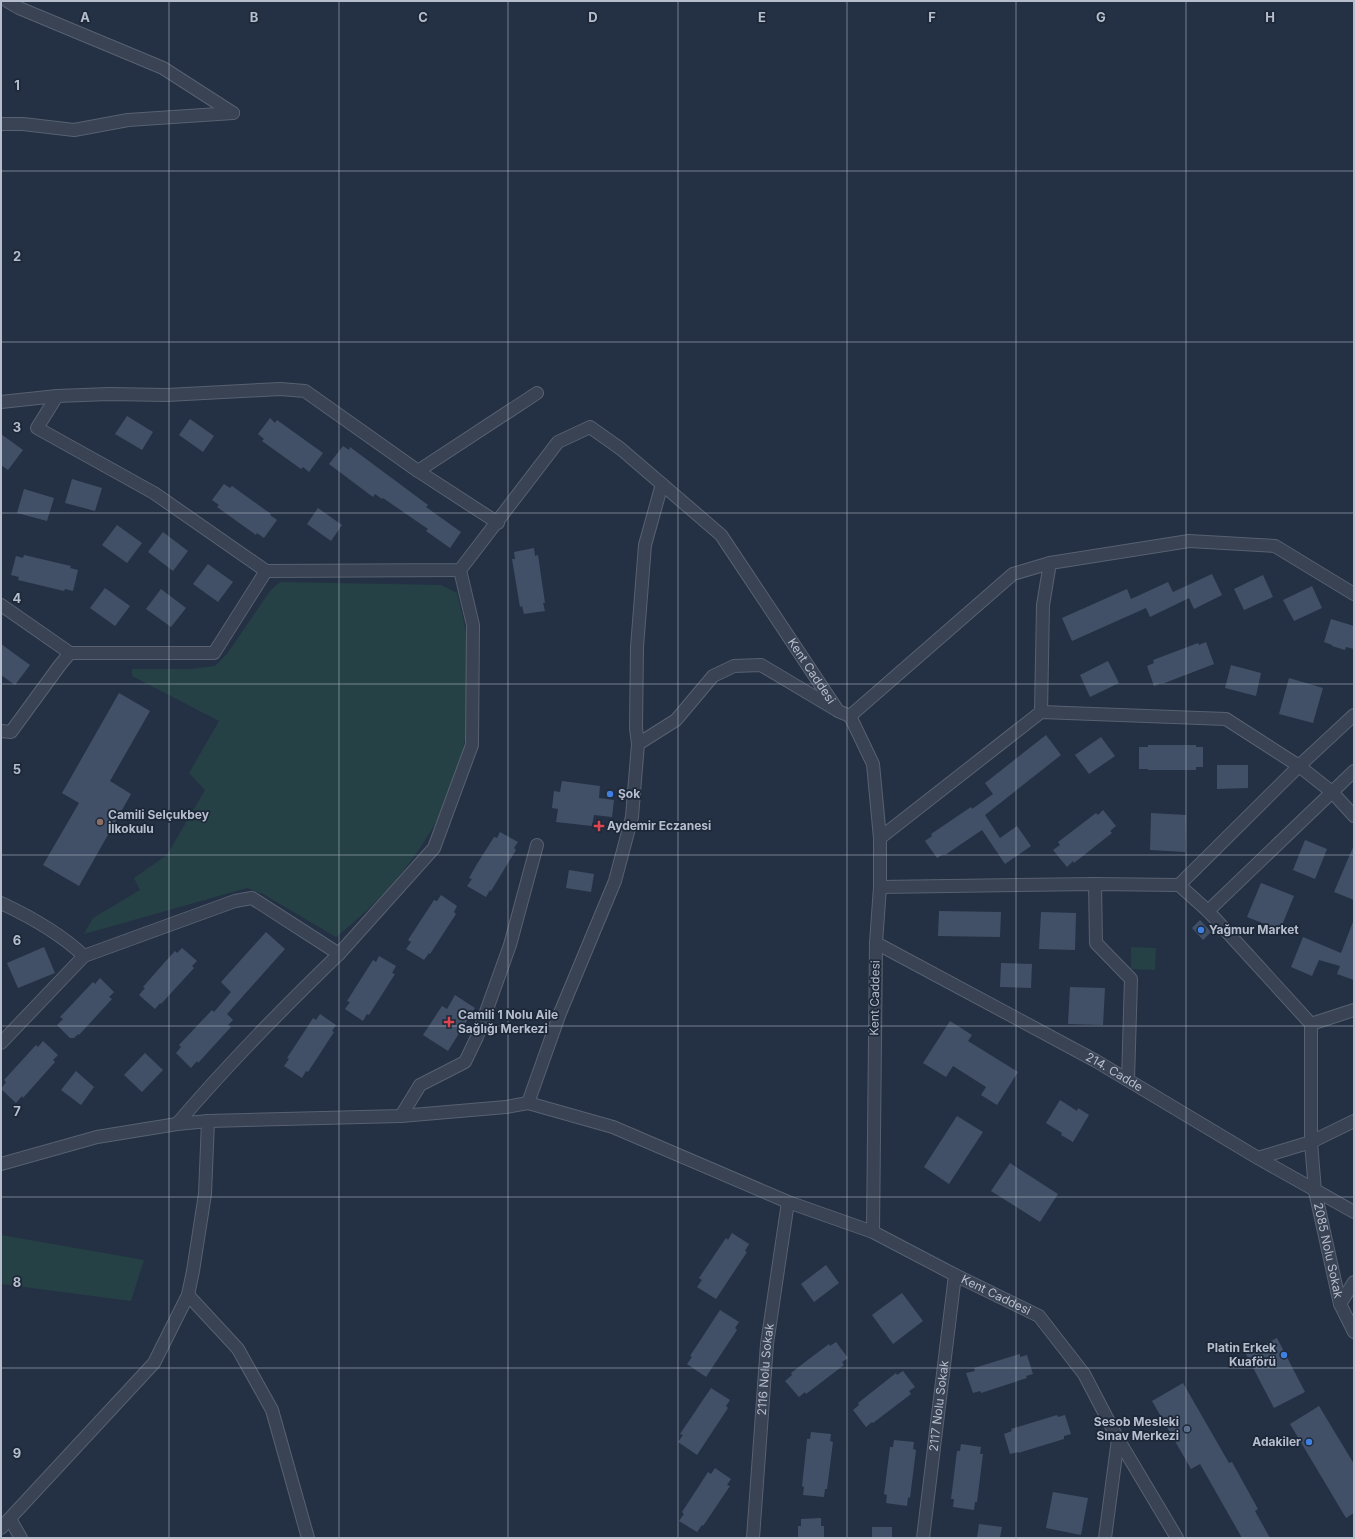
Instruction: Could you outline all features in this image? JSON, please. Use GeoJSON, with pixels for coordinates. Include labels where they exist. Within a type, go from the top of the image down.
{"type":"FeatureCollection","features":[{"type":"Feature","properties":{"kind":"street"},"geometry":{"type":"LineString","coordinates":[[1,124],[23,124],[74,130],[128,120],[233,113],[163,68],[19,8],[7,1]]}},
{"type":"Feature","properties":{"kind":"street"},"geometry":{"type":"LineString","coordinates":[[1,402],[57,396],[109,394],[167,395],[280,389],[305,391],[418,471],[498,523],[460,570]]}},
{"type":"Feature","properties":{"kind":"street"},"geometry":{"type":"LineString","coordinates":[[418,471],[537,393]]}},
{"type":"Feature","properties":{"kind":"street"},"geometry":{"type":"LineString","coordinates":[[57,396],[38,428],[154,493],[266,571],[460,570]]}},
{"type":"Feature","properties":{"kind":"street","name":"Kent Caddesi"},"geometry":{"type":"LineString","coordinates":[[498,523],[558,442],[590,427],[621,449],[721,535],[838,710],[850,716],[872,764],[880,838],[880,887],[876,943],[873,1232],[955,1275],[1039,1316],[1084,1374],[1118,1439],[1177,1538]]}},
{"type":"Feature","properties":{"kind":"street"},"geometry":{"type":"LineString","coordinates":[[528,1103],[560,1013],[615,881],[632,817],[638,744],[636,728],[636,647],[645,545],[662,484]]}},
{"type":"Feature","properties":{"kind":"street"},"geometry":{"type":"LineString","coordinates":[[850,716],[1013,574],[1050,563],[1190,541],[1275,546],[1354,594]]}},
{"type":"Feature","properties":{"kind":"street"},"geometry":{"type":"LineString","coordinates":[[1042,712],[1043,605],[1050,563]]}},
{"type":"Feature","properties":{"kind":"street"},"geometry":{"type":"LineString","coordinates":[[177,1124],[207,1089],[280,1011],[339,954],[434,848],[472,745],[473,625],[460,570]]}},
{"type":"Feature","properties":{"kind":"street"},"geometry":{"type":"LineString","coordinates":[[1,605],[70,653],[214,653],[266,571]]}},
{"type":"Feature","properties":{"kind":"street"},"geometry":{"type":"LineString","coordinates":[[1,732],[11,732],[70,653]]}},
{"type":"Feature","properties":{"kind":"street"},"geometry":{"type":"LineString","coordinates":[[638,744],[676,720],[713,676],[734,666],[761,665],[838,710]]}},
{"type":"Feature","properties":{"kind":"street"},"geometry":{"type":"LineString","coordinates":[[880,838],[1042,712],[1226,719],[1299,766],[1332,792],[1354,816]]}},
{"type":"Feature","properties":{"kind":"street"},"geometry":{"type":"LineString","coordinates":[[1179,885],[1299,766],[1354,715]]}},
{"type":"Feature","properties":{"kind":"street"},"geometry":{"type":"LineString","coordinates":[[1208,911],[1354,771]]}},
{"type":"Feature","properties":{"kind":"street"},"geometry":{"type":"LineString","coordinates":[[401,1116],[420,1085],[465,1062],[477,1037],[510,945],[537,845]]}},
{"type":"Feature","properties":{"kind":"street"},"geometry":{"type":"LineString","coordinates":[[1096,884],[1096,943],[1130,979],[1128,1080]]}},
{"type":"Feature","properties":{"kind":"street"},"geometry":{"type":"LineString","coordinates":[[880,887],[1096,884],[1179,885],[1208,911],[1311,1024],[1354,1010]]}},
{"type":"Feature","properties":{"kind":"street"},"geometry":{"type":"LineString","coordinates":[[1,1042],[84,956],[234,901],[252,898],[339,954]]}},
{"type":"Feature","properties":{"kind":"street"},"geometry":{"type":"LineString","coordinates":[[1,903],[25,914],[64,939],[84,956]]}},
{"type":"Feature","properties":{"kind":"street","name":"214. Cadde"},"geometry":{"type":"LineString","coordinates":[[876,943],[1128,1080],[1258,1158],[1354,1212]]}},
{"type":"Feature","properties":{"kind":"street","name":"2085 Nolu Sokak"},"geometry":{"type":"LineString","coordinates":[[1311,1024],[1311,1142],[1315,1191],[1340,1304],[1354,1332]]}},
{"type":"Feature","properties":{"kind":"street"},"geometry":{"type":"LineString","coordinates":[[1,1164],[97,1137],[177,1124],[208,1121],[401,1116],[506,1107],[528,1103],[613,1127],[788,1202],[873,1232]]}},
{"type":"Feature","properties":{"kind":"street"},"geometry":{"type":"LineString","coordinates":[[1,1528],[154,1363],[188,1295],[205,1194],[208,1121]]}},
{"type":"Feature","properties":{"kind":"street"},"geometry":{"type":"LineString","coordinates":[[1258,1158],[1311,1142],[1354,1121]]}},
{"type":"Feature","properties":{"kind":"street","name":"2116 Nolu Sokak"},"geometry":{"type":"LineString","coordinates":[[753,1538],[767,1344],[788,1202]]}},
{"type":"Feature","properties":{"kind":"street","name":"2117 Nolu Sokak"},"geometry":{"type":"LineString","coordinates":[[923,1538],[955,1275]]}},
{"type":"Feature","properties":{"kind":"street"},"geometry":{"type":"LineString","coordinates":[[1340,1304],[1354,1282]]}},
{"type":"Feature","properties":{"kind":"street"},"geometry":{"type":"LineString","coordinates":[[188,1295],[238,1349],[272,1410],[308,1538]]}},
{"type":"Feature","properties":{"kind":"street"},"geometry":{"type":"LineString","coordinates":[[1104,1538],[1118,1439]]}},
{"type":"Feature","properties":{"kind":"street"},"geometry":{"type":"LineString","coordinates":[[10,1519],[21,1538]]}},
{"type":"Feature","properties":{"kind":"green space"},"geometry":{"type":"Polygon","coordinates":[[[280,582],[441,585],[457,593],[468,649],[467,723],[462,755],[453,786],[440,815],[424,843],[405,869],[361,916],[336,937],[263,894],[247,888],[84,934],[93,918],[140,890],[134,878],[167,855],[205,790],[189,773],[219,721],[132,676],[132,669],[191,669],[215,666],[227,654],[270,591],[280,582]]]}},
{"type":"Feature","properties":{"kind":"green space"},"geometry":{"type":"Polygon","coordinates":[[[1131,947],[1156,948],[1155,970],[1131,969],[1131,947]]]}},
{"type":"Feature","properties":{"kind":"green space"},"geometry":{"type":"Polygon","coordinates":[[[1,1235],[144,1260],[131,1301],[1,1284],[1,1235]]]}},
{"type":"Feature","properties":{"kind":"building"},"geometry":{"type":"Polygon","coordinates":[[[127,416],[153,432],[142,450],[115,434],[127,416]]]}},
{"type":"Feature","properties":{"kind":"building"},"geometry":{"type":"Polygon","coordinates":[[[270,418],[275,423],[277,420],[323,453],[309,472],[303,467],[301,469],[262,441],[264,439],[258,434],[270,418]]]}},
{"type":"Feature","properties":{"kind":"building"},"geometry":{"type":"Polygon","coordinates":[[[190,419],[214,436],[203,452],[179,435],[190,419]]]}},
{"type":"Feature","properties":{"kind":"building"},"geometry":{"type":"Polygon","coordinates":[[[1,434],[23,450],[8,470],[1,465],[1,434]]]}},
{"type":"Feature","properties":{"kind":"building"},"geometry":{"type":"Polygon","coordinates":[[[343,446],[349,450],[350,447],[428,505],[426,507],[461,532],[450,548],[426,531],[428,529],[383,498],[382,499],[375,494],[373,497],[329,464],[343,446]]]}},
{"type":"Feature","properties":{"kind":"building"},"geometry":{"type":"Polygon","coordinates":[[[72,479],[102,488],[95,511],[65,503],[72,479]]]}},
{"type":"Feature","properties":{"kind":"building"},"geometry":{"type":"Polygon","coordinates":[[[224,484],[230,488],[232,486],[277,520],[264,538],[257,533],[256,535],[217,507],[219,505],[212,500],[224,484]]]}},
{"type":"Feature","properties":{"kind":"building"},"geometry":{"type":"Polygon","coordinates":[[[24,489],[54,498],[47,521],[17,513],[24,489]]]}},
{"type":"Feature","properties":{"kind":"building"},"geometry":{"type":"Polygon","coordinates":[[[318,508],[342,525],[331,541],[307,524],[318,508]]]}},
{"type":"Feature","properties":{"kind":"building"},"geometry":{"type":"Polygon","coordinates":[[[117,525],[142,543],[127,563],[102,545],[117,525]]]}},
{"type":"Feature","properties":{"kind":"building"},"geometry":{"type":"Polygon","coordinates":[[[163,532],[188,551],[173,571],[148,552],[163,532]]]}},
{"type":"Feature","properties":{"kind":"building"},"geometry":{"type":"Polygon","coordinates":[[[534,548],[535,556],[538,555],[545,611],[524,614],[522,606],[520,607],[512,559],[515,559],[514,552],[534,548]]]}},
{"type":"Feature","properties":{"kind":"building"},"geometry":{"type":"Polygon","coordinates":[[[24,555],[71,566],[70,568],[78,570],[73,591],[65,589],[64,591],[18,580],[19,577],[11,575],[16,556],[23,558],[24,555]]]}},
{"type":"Feature","properties":{"kind":"building"},"geometry":{"type":"Polygon","coordinates":[[[208,564],[233,582],[218,602],[193,584],[208,564]]]}},
{"type":"Feature","properties":{"kind":"building"},"geometry":{"type":"Polygon","coordinates":[[[1212,574],[1222,595],[1194,609],[1189,598],[1150,617],[1146,608],[1072,641],[1062,618],[1127,589],[1131,599],[1168,582],[1173,592],[1212,574]]]}},
{"type":"Feature","properties":{"kind":"building"},"geometry":{"type":"Polygon","coordinates":[[[1263,575],[1273,597],[1244,610],[1234,589],[1263,575]]]}},
{"type":"Feature","properties":{"kind":"building"},"geometry":{"type":"Polygon","coordinates":[[[1312,586],[1322,608],[1294,621],[1283,600],[1312,586]]]}},
{"type":"Feature","properties":{"kind":"building"},"geometry":{"type":"Polygon","coordinates":[[[105,588],[130,606],[115,626],[90,608],[105,588]]]}},
{"type":"Feature","properties":{"kind":"building"},"geometry":{"type":"Polygon","coordinates":[[[161,589],[186,608],[171,627],[146,609],[161,589]]]}},
{"type":"Feature","properties":{"kind":"building"},"geometry":{"type":"Polygon","coordinates":[[[1331,619],[1354,626],[1354,649],[1346,647],[1345,650],[1324,642],[1331,619]]]}},
{"type":"Feature","properties":{"kind":"building"},"geometry":{"type":"Polygon","coordinates":[[[1206,642],[1214,664],[1154,686],[1147,666],[1154,663],[1153,660],[1198,643],[1199,645],[1206,642]]]}},
{"type":"Feature","properties":{"kind":"building"},"geometry":{"type":"Polygon","coordinates":[[[1,644],[30,665],[15,685],[1,675],[1,644]]]}},
{"type":"Feature","properties":{"kind":"building"},"geometry":{"type":"Polygon","coordinates":[[[1108,661],[1119,683],[1090,697],[1080,675],[1108,661]]]}},
{"type":"Feature","properties":{"kind":"building"},"geometry":{"type":"Polygon","coordinates":[[[1231,665],[1261,673],[1256,696],[1225,688],[1231,665]]]}},
{"type":"Feature","properties":{"kind":"building"},"geometry":{"type":"Polygon","coordinates":[[[1289,678],[1323,688],[1313,723],[1279,714],[1289,678]]]}},
{"type":"Feature","properties":{"kind":"building"},"geometry":{"type":"Polygon","coordinates":[[[119,693],[150,711],[110,781],[131,794],[79,886],[43,865],[79,803],[62,793],[119,693]]]}},
{"type":"Feature","properties":{"kind":"building"},"geometry":{"type":"Polygon","coordinates":[[[1046,735],[1061,755],[985,815],[1000,838],[1017,826],[1031,846],[1005,864],[982,830],[945,855],[944,854],[937,858],[925,841],[932,836],[931,834],[971,807],[972,809],[993,794],[985,783],[1046,735]]]}},
{"type":"Feature","properties":{"kind":"building"},"geometry":{"type":"Polygon","coordinates":[[[1101,737],[1115,756],[1089,774],[1075,755],[1101,737]]]}},
{"type":"Feature","properties":{"kind":"building"},"geometry":{"type":"Polygon","coordinates":[[[1148,745],[1196,745],[1196,747],[1203,747],[1203,767],[1196,767],[1196,770],[1139,769],[1139,747],[1148,747],[1148,745]]]}},
{"type":"Feature","properties":{"kind":"building"},"geometry":{"type":"Polygon","coordinates":[[[1217,765],[1248,765],[1248,788],[1217,789],[1217,765]]]}},
{"type":"Feature","properties":{"kind":"building"},"geometry":{"type":"Polygon","coordinates":[[[562,781],[600,786],[599,798],[614,800],[612,817],[594,815],[592,826],[556,822],[558,809],[552,808],[554,791],[560,792],[562,781]]]}},
{"type":"Feature","properties":{"kind":"building"},"geometry":{"type":"Polygon","coordinates":[[[1103,810],[1116,826],[1110,831],[1112,833],[1067,867],[1053,850],[1060,845],[1058,842],[1096,813],[1098,815],[1103,810]]]}},
{"type":"Feature","properties":{"kind":"building"},"geometry":{"type":"Polygon","coordinates":[[[1151,813],[1186,815],[1185,852],[1150,850],[1151,813]]]}},
{"type":"Feature","properties":{"kind":"building"},"geometry":{"type":"Polygon","coordinates":[[[500,832],[518,842],[514,848],[516,850],[486,897],[467,886],[472,879],[469,878],[477,864],[494,837],[497,838],[500,832]]]}},
{"type":"Feature","properties":{"kind":"building"},"geometry":{"type":"Polygon","coordinates":[[[1305,840],[1327,849],[1315,879],[1293,870],[1305,840]]]}},
{"type":"Feature","properties":{"kind":"building"},"geometry":{"type":"Polygon","coordinates":[[[1354,845],[1354,900],[1334,892],[1354,845]]]}},
{"type":"Feature","properties":{"kind":"building"},"geometry":{"type":"Polygon","coordinates":[[[569,870],[594,874],[591,892],[566,888],[569,870]]]}},
{"type":"Feature","properties":{"kind":"building"},"geometry":{"type":"Polygon","coordinates":[[[1261,883],[1294,896],[1280,930],[1247,917],[1261,883]]]}},
{"type":"Feature","properties":{"kind":"building"},"geometry":{"type":"Polygon","coordinates":[[[441,895],[457,906],[454,912],[456,914],[430,954],[429,953],[424,960],[406,949],[411,942],[408,940],[434,900],[437,901],[441,895]]]}},
{"type":"Feature","properties":{"kind":"building"},"geometry":{"type":"Polygon","coordinates":[[[939,911],[1001,912],[1000,937],[938,936],[939,911]]]}},
{"type":"Feature","properties":{"kind":"building"},"geometry":{"type":"Polygon","coordinates":[[[1041,912],[1076,913],[1075,950],[1039,949],[1041,912]]]}},
{"type":"Feature","properties":{"kind":"building","name":"Yağmur Market"},"geometry":{"type":"Polygon","coordinates":[[[1200,920],[1211,932],[1203,940],[1192,928],[1200,920]]]}},
{"type":"Feature","properties":{"kind":"building"},"geometry":{"type":"Polygon","coordinates":[[[1353,922],[1354,980],[1337,974],[1340,966],[1319,960],[1312,976],[1291,967],[1303,937],[1341,953],[1353,922]]]}},
{"type":"Feature","properties":{"kind":"building"},"geometry":{"type":"Polygon","coordinates":[[[266,932],[285,949],[227,1014],[233,1020],[228,1025],[231,1027],[198,1063],[197,1061],[191,1068],[176,1053],[181,1047],[179,1045],[212,1010],[214,1012],[231,992],[221,982],[266,932]]]}},
{"type":"Feature","properties":{"kind":"building"},"geometry":{"type":"Polygon","coordinates":[[[44,947],[55,973],[18,988],[7,963],[44,947]]]}},
{"type":"Feature","properties":{"kind":"building"},"geometry":{"type":"Polygon","coordinates":[[[182,948],[197,961],[192,966],[194,968],[155,1009],[139,995],[145,988],[143,987],[164,963],[175,951],[177,953],[182,948]]]}},
{"type":"Feature","properties":{"kind":"building"},"geometry":{"type":"Polygon","coordinates":[[[379,956],[396,966],[392,973],[395,974],[369,1015],[367,1014],[363,1021],[345,1009],[350,1002],[347,1001],[373,960],[376,962],[379,956]]]}},
{"type":"Feature","properties":{"kind":"building"},"geometry":{"type":"Polygon","coordinates":[[[1001,963],[1032,964],[1031,988],[1000,987],[1001,963]]]}},
{"type":"Feature","properties":{"kind":"building"},"geometry":{"type":"Polygon","coordinates":[[[100,978],[114,992],[109,997],[112,999],[79,1035],[78,1034],[74,1038],[70,1038],[57,1025],[63,1019],[60,1017],[93,982],[95,984],[100,978]]]}},
{"type":"Feature","properties":{"kind":"building"},"geometry":{"type":"Polygon","coordinates":[[[1070,987],[1105,988],[1103,1025],[1068,1024],[1070,987]]]}},
{"type":"Feature","properties":{"kind":"building","name":"Camili 1 Nolu Aile Sağlığı Merkezi"},"geometry":{"type":"Polygon","coordinates":[[[455,995],[475,1008],[448,1051],[423,1035],[442,1006],[447,1009],[455,995]]]}},
{"type":"Feature","properties":{"kind":"building"},"geometry":{"type":"Polygon","coordinates":[[[320,1014],[336,1025],[332,1031],[334,1032],[308,1072],[306,1071],[302,1078],[284,1066],[289,1059],[287,1058],[313,1018],[316,1020],[320,1014]]]}},
{"type":"Feature","properties":{"kind":"building"},"geometry":{"type":"Polygon","coordinates":[[[950,1021],[972,1035],[968,1041],[1018,1072],[997,1105],[981,1095],[986,1087],[953,1066],[946,1077],[923,1063],[950,1021]]]}},
{"type":"Feature","properties":{"kind":"building"},"geometry":{"type":"Polygon","coordinates":[[[43,1041],[58,1055],[53,1060],[55,1062],[23,1098],[22,1096],[16,1103],[1,1089],[6,1082],[4,1080],[36,1045],[38,1047],[43,1041]]]}},
{"type":"Feature","properties":{"kind":"building"},"geometry":{"type":"Polygon","coordinates":[[[145,1053],[163,1070],[142,1092],[124,1075],[145,1053]]]}},
{"type":"Feature","properties":{"kind":"building"},"geometry":{"type":"Polygon","coordinates":[[[76,1071],[94,1087],[81,1105],[61,1090],[76,1071]]]}},
{"type":"Feature","properties":{"kind":"building"},"geometry":{"type":"Polygon","coordinates":[[[1060,1100],[1077,1111],[1078,1108],[1089,1115],[1073,1142],[1046,1123],[1060,1100]]]}},
{"type":"Feature","properties":{"kind":"building"},"geometry":{"type":"Polygon","coordinates":[[[957,1116],[983,1132],[949,1184],[924,1167],[957,1116]]]}},
{"type":"Feature","properties":{"kind":"building"},"geometry":{"type":"Polygon","coordinates":[[[1010,1163],[1058,1194],[1040,1222],[991,1191],[1010,1163]]]}},
{"type":"Feature","properties":{"kind":"building"},"geometry":{"type":"Polygon","coordinates":[[[732,1233],[749,1244],[745,1251],[747,1252],[716,1299],[697,1287],[702,1280],[699,1278],[726,1238],[728,1240],[732,1233]]]}},
{"type":"Feature","properties":{"kind":"building"},"geometry":{"type":"Polygon","coordinates":[[[826,1265],[839,1283],[814,1302],[801,1284],[826,1265]]]}},
{"type":"Feature","properties":{"kind":"building"},"geometry":{"type":"Polygon","coordinates":[[[902,1293],[923,1321],[893,1344],[872,1315],[902,1293]]]}},
{"type":"Feature","properties":{"kind":"building"},"geometry":{"type":"Polygon","coordinates":[[[720,1310],[739,1322],[735,1328],[737,1330],[706,1377],[687,1364],[692,1357],[690,1356],[720,1310]]]}},
{"type":"Feature","properties":{"kind":"building"},"geometry":{"type":"Polygon","coordinates":[[[1277,1338],[1305,1392],[1274,1408],[1246,1354],[1277,1338]]]}},
{"type":"Feature","properties":{"kind":"building"},"geometry":{"type":"Polygon","coordinates":[[[836,1342],[848,1358],[842,1362],[844,1365],[806,1394],[805,1392],[799,1397],[785,1381],[792,1375],[791,1373],[809,1359],[829,1344],[830,1346],[836,1342]]]}},
{"type":"Feature","properties":{"kind":"building"},"geometry":{"type":"Polygon","coordinates":[[[1020,1354],[1020,1357],[1027,1355],[1033,1374],[1026,1376],[1027,1378],[981,1393],[980,1391],[973,1393],[966,1373],[975,1371],[974,1368],[1020,1354]]]}},
{"type":"Feature","properties":{"kind":"building"},"geometry":{"type":"Polygon","coordinates":[[[903,1371],[915,1387],[909,1391],[911,1394],[866,1427],[853,1410],[859,1405],[858,1403],[896,1373],[897,1375],[903,1371]]]}},
{"type":"Feature","properties":{"kind":"building"},"geometry":{"type":"Polygon","coordinates":[[[1183,1383],[1229,1463],[1232,1462],[1258,1509],[1255,1511],[1270,1538],[1242,1538],[1200,1464],[1191,1469],[1152,1401],[1183,1383]]]}},
{"type":"Feature","properties":{"kind":"building"},"geometry":{"type":"Polygon","coordinates":[[[711,1388],[730,1400],[726,1406],[728,1408],[697,1455],[678,1442],[683,1435],[680,1434],[711,1388]]]}},
{"type":"Feature","properties":{"kind":"building"},"geometry":{"type":"Polygon","coordinates":[[[1319,1406],[1354,1464],[1354,1513],[1346,1518],[1290,1424],[1319,1406]]]}},
{"type":"Feature","properties":{"kind":"building"},"geometry":{"type":"Polygon","coordinates":[[[1057,1415],[1058,1417],[1065,1415],[1071,1434],[1064,1436],[1064,1439],[1010,1454],[1004,1434],[1012,1431],[1011,1429],[1057,1415]]]}},
{"type":"Feature","properties":{"kind":"building"},"geometry":{"type":"Polygon","coordinates":[[[811,1432],[831,1434],[830,1441],[833,1442],[827,1489],[825,1489],[824,1497],[803,1495],[804,1487],[802,1486],[807,1439],[810,1439],[811,1432]]]}},
{"type":"Feature","properties":{"kind":"building"},"geometry":{"type":"Polygon","coordinates":[[[894,1440],[914,1442],[913,1449],[916,1450],[910,1498],[908,1497],[907,1506],[886,1503],[887,1495],[884,1494],[890,1447],[893,1447],[894,1440]]]}},
{"type":"Feature","properties":{"kind":"building"},"geometry":{"type":"Polygon","coordinates":[[[961,1444],[981,1447],[980,1454],[983,1454],[977,1502],[975,1502],[974,1510],[953,1507],[954,1499],[951,1499],[957,1451],[960,1451],[961,1444]]]}},
{"type":"Feature","properties":{"kind":"building"},"geometry":{"type":"Polygon","coordinates":[[[715,1468],[731,1479],[727,1485],[730,1486],[703,1526],[702,1525],[697,1532],[679,1521],[684,1514],[682,1512],[708,1472],[711,1474],[715,1468]]]}},
{"type":"Feature","properties":{"kind":"building"},"geometry":{"type":"Polygon","coordinates":[[[1053,1492],[1088,1498],[1081,1535],[1046,1528],[1053,1492]]]}},
{"type":"Feature","properties":{"kind":"building"},"geometry":{"type":"Polygon","coordinates":[[[821,1518],[821,1526],[824,1526],[824,1538],[798,1538],[798,1526],[801,1526],[801,1519],[821,1518]]]}},
{"type":"Feature","properties":{"kind":"building"},"geometry":{"type":"Polygon","coordinates":[[[979,1524],[1002,1527],[1000,1538],[977,1538],[979,1524]]]}},
{"type":"Feature","properties":{"kind":"building"},"geometry":{"type":"Polygon","coordinates":[[[872,1527],[892,1527],[892,1538],[872,1538],[872,1527]]]}},
{"type":"Feature","properties":{"kind":"place","name":"Şok"},"geometry":{"type":"Point","coordinates":[610,794]}},
{"type":"Feature","properties":{"kind":"place","name":"Camili Selçukbey İlkokulu"},"geometry":{"type":"Point","coordinates":[100,822]}},
{"type":"Feature","properties":{"kind":"place","name":"Aydemir Eczanesi"},"geometry":{"type":"Point","coordinates":[599,826]}},
{"type":"Feature","properties":{"kind":"place","name":"Yağmur Market"},"geometry":{"type":"Point","coordinates":[1201,930]}},
{"type":"Feature","properties":{"kind":"place","name":"Camili 1 Nolu Aile Sağlığı Merkezi"},"geometry":{"type":"Point","coordinates":[449,1022]}},
{"type":"Feature","properties":{"kind":"place","name":"Platin Erkek Kuaförü"},"geometry":{"type":"Point","coordinates":[1284,1355]}},
{"type":"Feature","properties":{"kind":"place","name":"Sesob Mesleki Sınav Merkezi"},"geometry":{"type":"Point","coordinates":[1187,1429]}},
{"type":"Feature","properties":{"kind":"place","name":"Adakiler"},"geometry":{"type":"Point","coordinates":[1309,1442]}}]}
